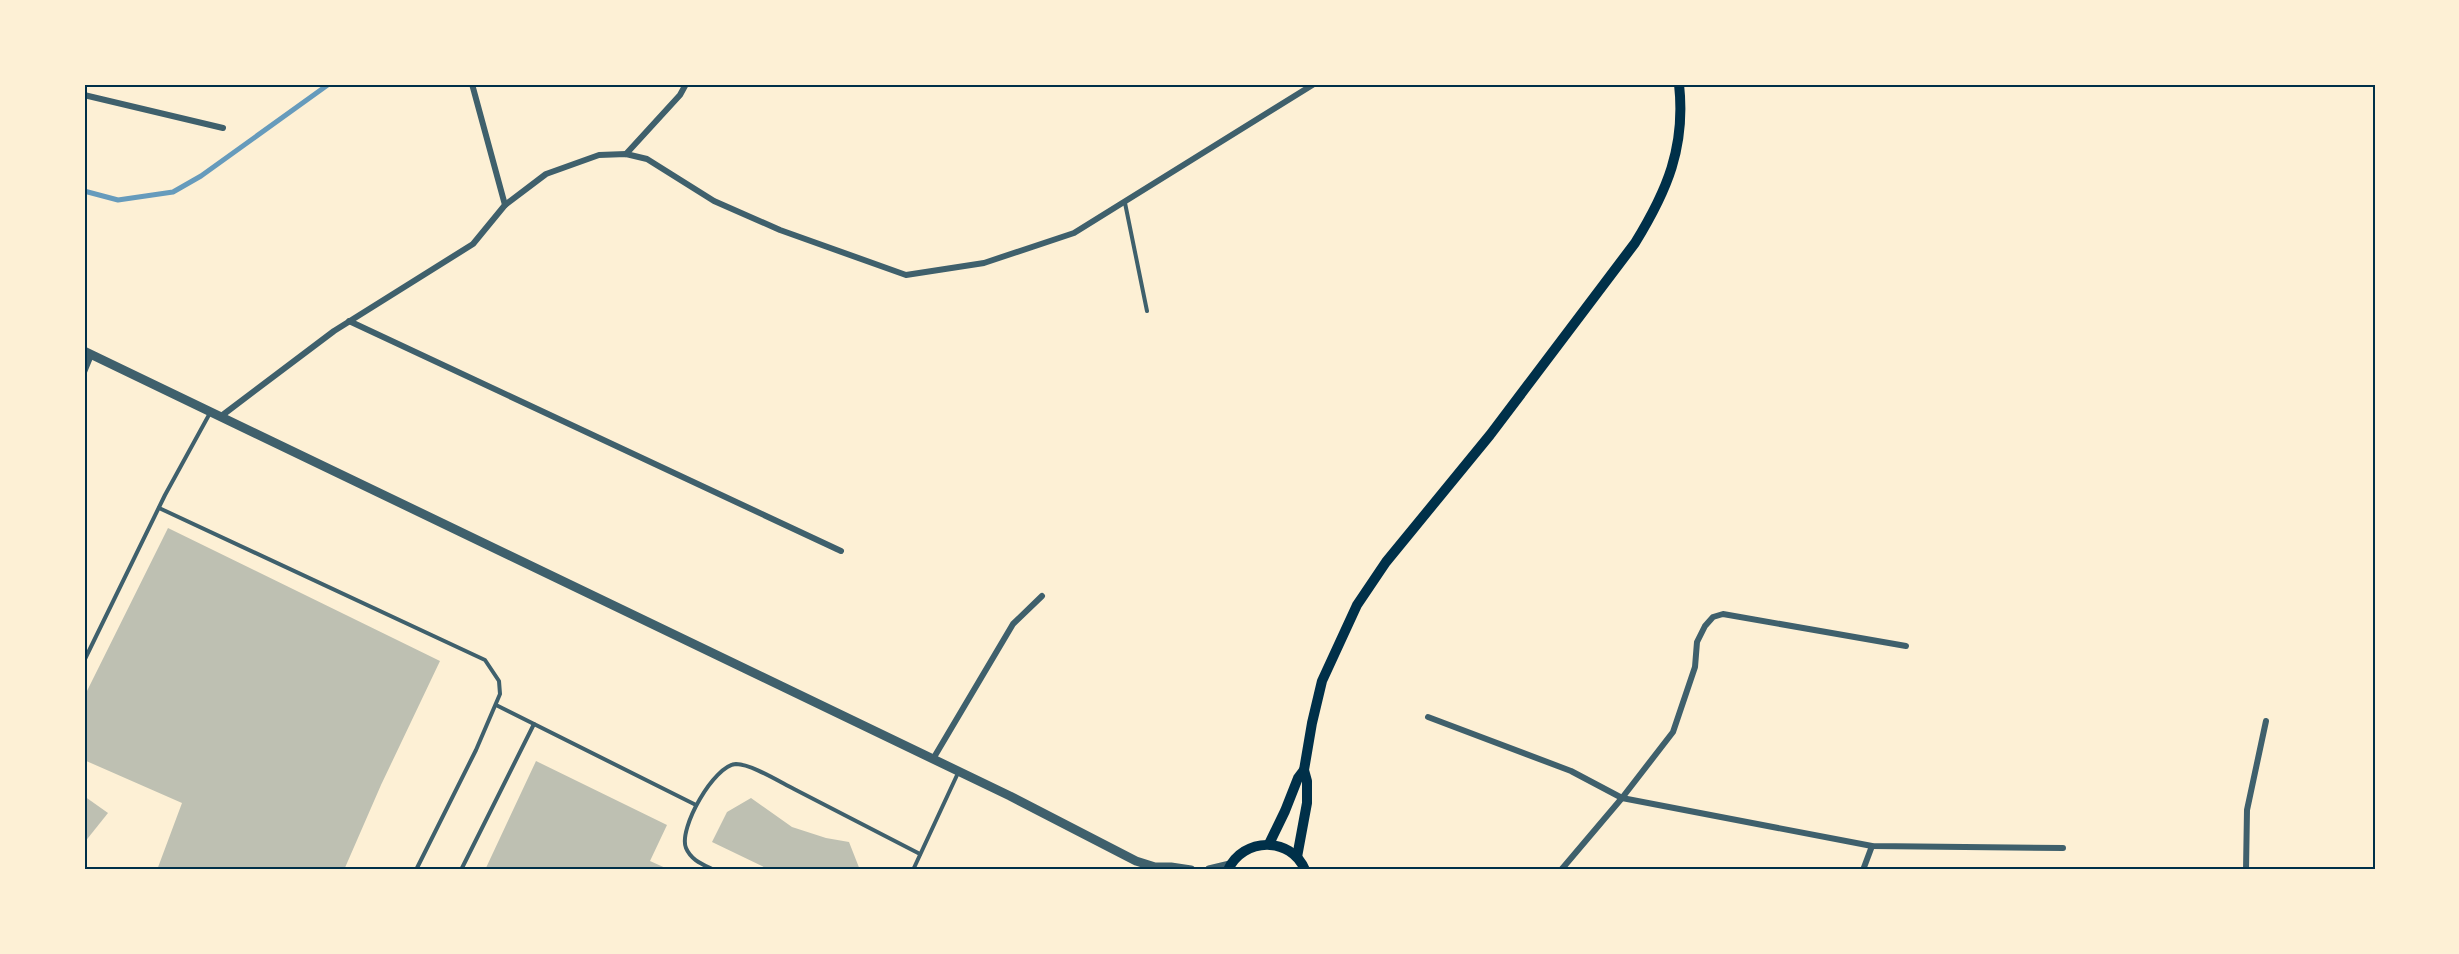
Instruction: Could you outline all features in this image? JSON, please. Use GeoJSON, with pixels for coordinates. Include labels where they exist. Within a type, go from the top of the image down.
{"type":"FeatureCollection","features":[{"type":"Feature","properties":{"kind":"main road"},"geometry":{"type":"LineString","coordinates":[[1269,844],[1286,811],[1298,778],[1304,770],[1322,681],[1344,628],[1368,586],[1497,426],[1635,243],[1652,216],[1667,187],[1676,157],[1681,128],[1679,84]]}},
{"type":"Feature","properties":{"kind":"main road"},"geometry":{"type":"LineString","coordinates":[[1297,857],[1307,803],[1307,781],[1304,770]]}},
{"type":"Feature","properties":{"kind":"main road"},"geometry":{"type":"LineString","coordinates":[[1229,867],[1247,849],[1269,844],[1289,850],[1297,857],[1305,870]]}},
{"type":"Feature","properties":{"kind":"street"},"geometry":{"type":"LineString","coordinates":[[472,84],[505,205]]}},
{"type":"Feature","properties":{"kind":"street"},"geometry":{"type":"LineString","coordinates":[[626,154],[680,95],[686,84]]}},
{"type":"Feature","properties":{"kind":"street"},"geometry":{"type":"LineString","coordinates":[[220,417],[302,353],[473,244],[505,205],[546,174],[599,155],[626,154],[647,159],[714,201],[771,226],[906,275],[984,263],[1074,233],[1314,84]]}},
{"type":"Feature","properties":{"kind":"street"},"geometry":{"type":"LineString","coordinates":[[84,95],[223,128]]}},
{"type":"Feature","properties":{"kind":"street"},"geometry":{"type":"LineString","coordinates":[[349,321],[841,551]]}},
{"type":"Feature","properties":{"kind":"street"},"geometry":{"type":"LineString","coordinates":[[84,372],[88,353],[959,771],[1136,861],[1156,869],[1172,867],[1191,870]]}},
{"type":"Feature","properties":{"kind":"street"},"geometry":{"type":"LineString","coordinates":[[933,759],[1013,624],[1042,596]]}},
{"type":"Feature","properties":{"kind":"street"},"geometry":{"type":"LineString","coordinates":[[1561,870],[1622,798],[1673,732],[1695,667],[1697,642],[1705,626],[1713,617],[1723,614],[1906,646]]}},
{"type":"Feature","properties":{"kind":"street"},"geometry":{"type":"LineString","coordinates":[[1428,717],[1571,771],[1622,798],[1872,846],[2063,848]]}},
{"type":"Feature","properties":{"kind":"street"},"geometry":{"type":"LineString","coordinates":[[2246,870],[2247,810],[2266,721]]}},
{"type":"Feature","properties":{"kind":"street"},"geometry":{"type":"LineString","coordinates":[[1863,870],[1872,846]]}},
{"type":"Feature","properties":{"kind":"street"},"geometry":{"type":"LineString","coordinates":[[1209,870],[1229,867]]}},
{"type":"Feature","properties":{"kind":"lane"},"geometry":{"type":"LineString","coordinates":[[1125,203],[1147,311]]}},
{"type":"Feature","properties":{"kind":"lane"},"geometry":{"type":"LineString","coordinates":[[84,661],[159,508],[210,412]]}},
{"type":"Feature","properties":{"kind":"lane"},"geometry":{"type":"LineString","coordinates":[[159,508],[485,660],[499,681],[500,694],[477,750],[416,870]]}},
{"type":"Feature","properties":{"kind":"lane"},"geometry":{"type":"LineString","coordinates":[[496,705],[696,805]]}},
{"type":"Feature","properties":{"kind":"lane"},"geometry":{"type":"LineString","coordinates":[[461,870],[534,724]]}},
{"type":"Feature","properties":{"kind":"lane"},"geometry":{"type":"LineString","coordinates":[[714,870],[696,862],[686,848],[684,836],[696,805],[722,769],[729,765],[744,765],[920,854]]}},
{"type":"Feature","properties":{"kind":"lane"},"geometry":{"type":"LineString","coordinates":[[913,870],[959,771]]}},
{"type":"Feature","properties":{"kind":"building"},"geometry":{"type":"Polygon","coordinates":[[[168,528],[440,661],[381,785],[344,870],[157,870],[182,803],[84,760],[84,697],[168,528]]]}},
{"type":"Feature","properties":{"kind":"building"},"geometry":{"type":"Polygon","coordinates":[[[536,761],[667,825],[650,861],[670,870],[485,870],[536,761]]]}},
{"type":"Feature","properties":{"kind":"building"},"geometry":{"type":"Polygon","coordinates":[[[84,796],[108,813],[84,843],[84,796]]]}},
{"type":"Feature","properties":{"kind":"building"},"geometry":{"type":"Polygon","coordinates":[[[751,798],[792,827],[826,838],[849,842],[860,870],[770,870],[712,842],[727,812],[751,798]]]}},
{"type":"Feature","properties":{"kind":"waterway"},"geometry":{"type":"LineString","coordinates":[[84,191],[118,200],[173,192],[201,176],[329,84]]}}]}
